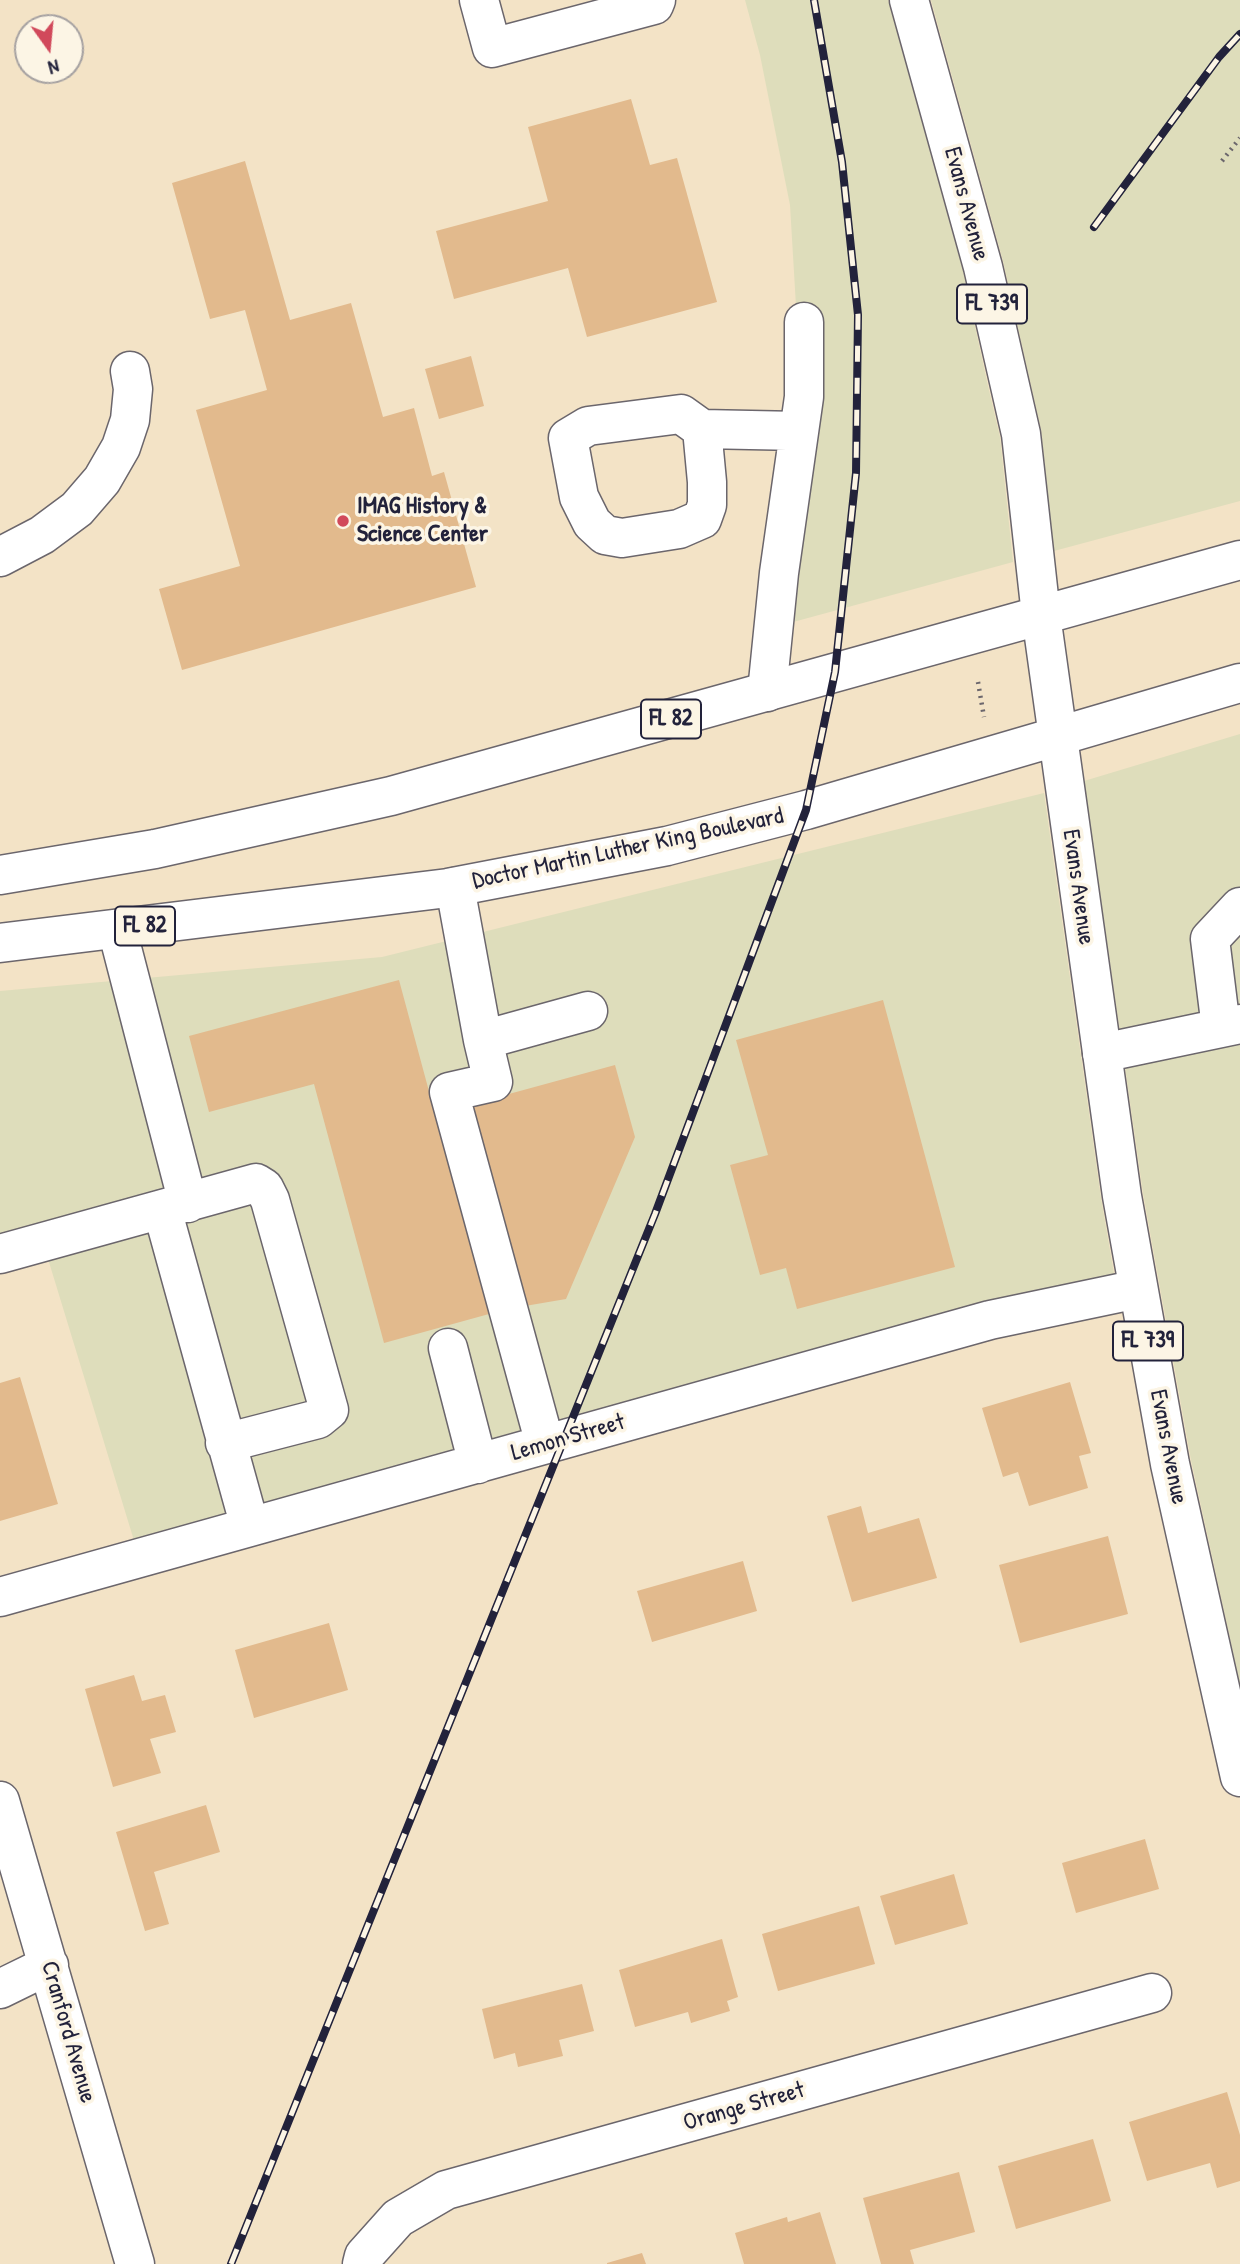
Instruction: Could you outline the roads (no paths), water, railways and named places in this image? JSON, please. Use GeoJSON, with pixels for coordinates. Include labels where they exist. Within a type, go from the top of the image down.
{"type":"FeatureCollection","features":[{"type":"Feature","properties":{"kind":"main road"},"geometry":{"type":"LineString","coordinates":[[480,0],[492,48],[654,5],[656,0]]}},
{"type":"Feature","properties":{"kind":"main road","name":"Evans Avenue"},"geometry":{"type":"LineString","coordinates":[[909,0],[983,267],[1021,434],[1057,737],[1138,1289],[1170,1464],[1240,1777]]}},
{"type":"Feature","properties":{"kind":"main road"},"geometry":{"type":"LineString","coordinates":[[767,692],[779,573],[804,397],[804,322]]}},
{"type":"Feature","properties":{"kind":"main road"},"geometry":{"type":"LineString","coordinates":[[0,557],[42,535],[77,509],[102,480],[121,447],[130,420],[130,371]]}},
{"type":"Feature","properties":{"kind":"main road"},"geometry":{"type":"LineString","coordinates":[[702,429],[799,431]]}},
{"type":"Feature","properties":{"kind":"main road","name":"FL 82"},"geometry":{"type":"LineString","coordinates":[[0,875],[155,849],[391,796],[1240,560]]}},
{"type":"Feature","properties":{"kind":"main road","name":"Doctor Martin Luther King Boulevard"},"geometry":{"type":"LineString","coordinates":[[0,943],[455,887],[667,846],[806,810],[1240,683]]}},
{"type":"Feature","properties":{"kind":"main road"},"geometry":{"type":"LineString","coordinates":[[455,887],[493,1082],[449,1092],[545,1444]]}},
{"type":"Feature","properties":{"kind":"main road"},"geometry":{"type":"LineString","coordinates":[[1102,1053],[1231,1026],[1210,939],[1240,907]]}},
{"type":"Feature","properties":{"kind":"main road"},"geometry":{"type":"LineString","coordinates":[[117,929],[225,1443],[250,1527]]}},
{"type":"Feature","properties":{"kind":"main road"},"geometry":{"type":"LineString","coordinates":[[483,1040],[588,1011]]}},
{"type":"Feature","properties":{"kind":"main road"},"geometry":{"type":"LineString","coordinates":[[0,1254],[256,1183],[264,1188],[270,1200],[329,1410],[318,1419],[225,1443]]}},
{"type":"Feature","properties":{"kind":"main road","name":"Lemon Street"},"geometry":{"type":"LineString","coordinates":[[0,1597],[989,1320],[1138,1289]]}},
{"type":"Feature","properties":{"kind":"main road"},"geometry":{"type":"LineString","coordinates":[[448,1348],[478,1464]]}},
{"type":"Feature","properties":{"kind":"main road","name":"Cranford Avenue"},"geometry":{"type":"LineString","coordinates":[[0,1801],[135,2264]]}},
{"type":"Feature","properties":{"kind":"main road"},"geometry":{"type":"LineString","coordinates":[[0,1989],[49,1965]]}},
{"type":"Feature","properties":{"kind":"main road","name":"Orange Street"},"geometry":{"type":"LineString","coordinates":[[362,2264],[364,2256],[398,2218],[446,2190],[1152,1993]]}},
{"type":"Feature","properties":{"kind":"railway"},"geometry":{"type":"LineString","coordinates":[[231,2264],[655,1214],[806,810],[835,672],[856,473],[858,315],[842,162],[814,0]]}},
{"type":"Feature","properties":{"kind":"railway"},"geometry":{"type":"LineString","coordinates":[[1094,227],[1219,57],[1240,34]]}},
{"type":"Feature","properties":{"kind":"place","name":"IMAG History & Science Center"},"geometry":{"type":"Point","coordinates":[343,521]}}]}
